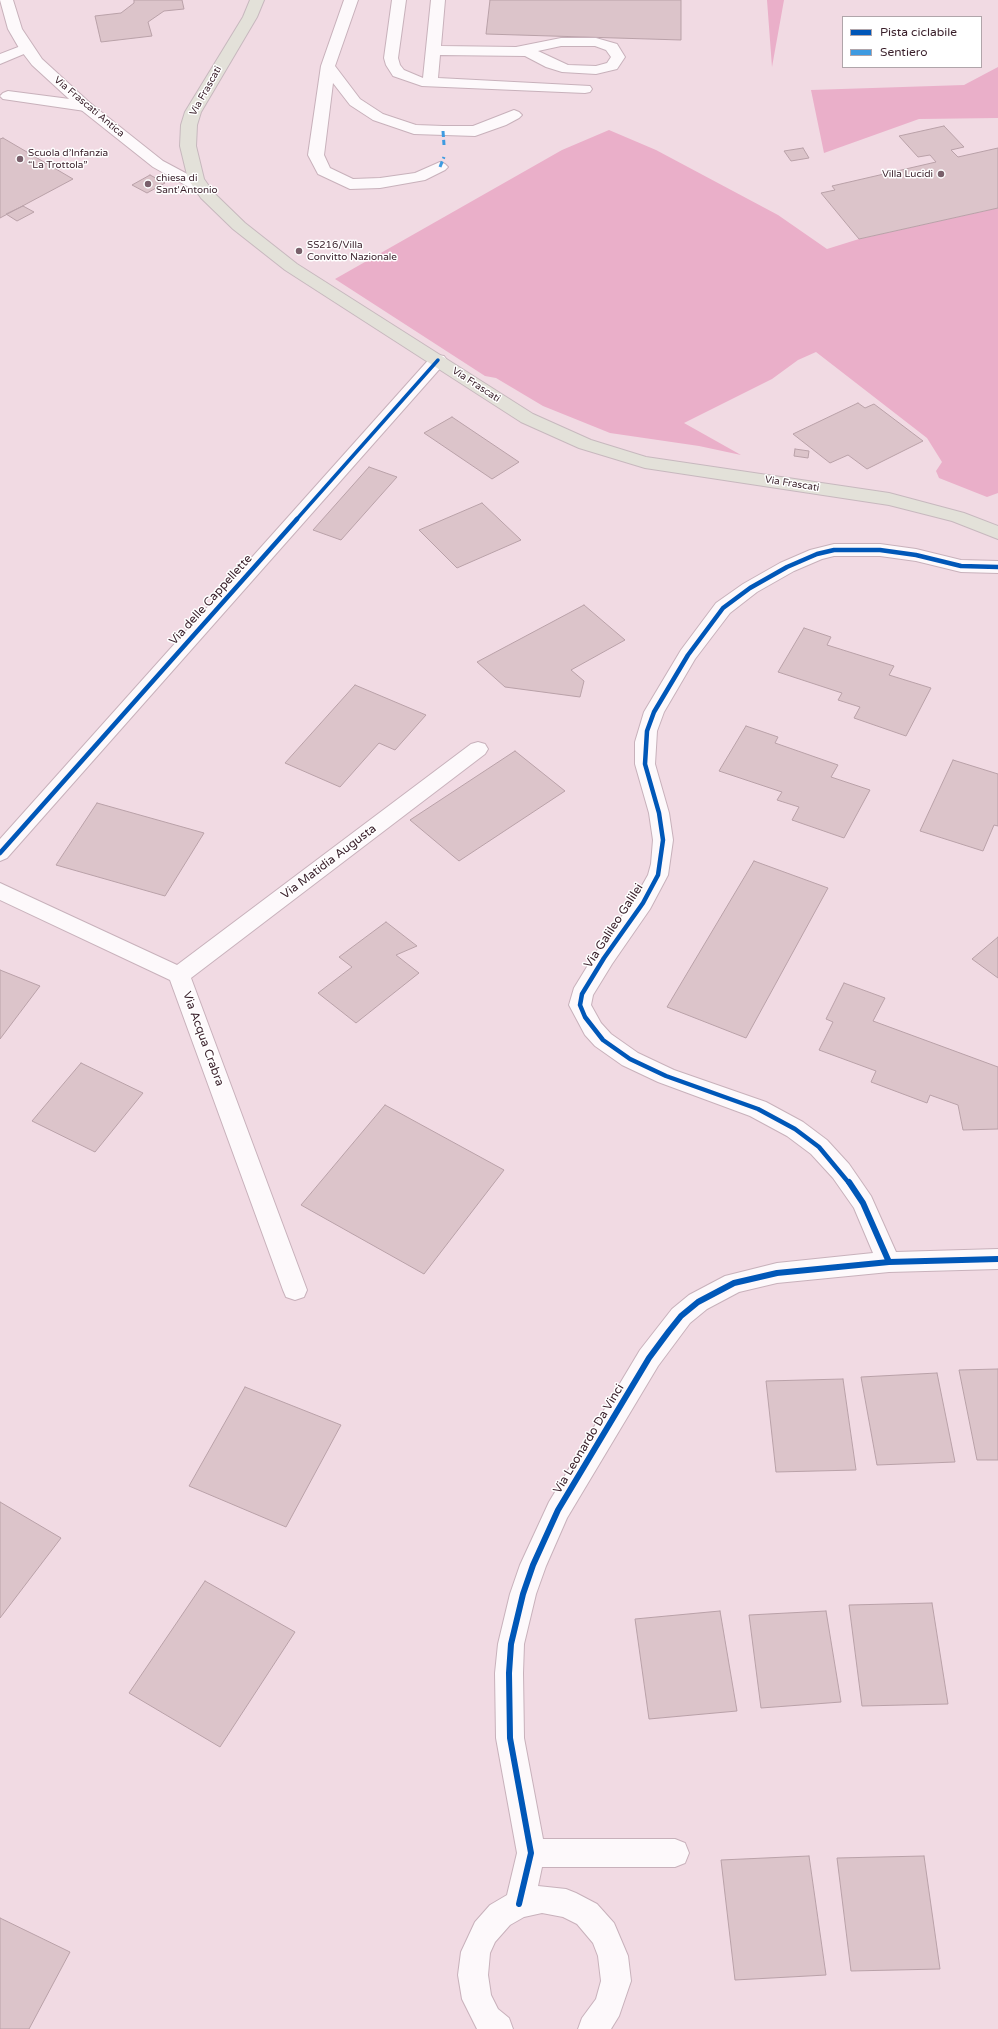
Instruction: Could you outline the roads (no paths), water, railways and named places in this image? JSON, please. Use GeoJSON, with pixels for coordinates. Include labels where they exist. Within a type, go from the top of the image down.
{"type":"FeatureCollection","features":[{"type":"Feature","properties":{"kind":"main road","name":"Via Frascati"},"geometry":{"type":"LineString","coordinates":[[257,0],[250,17],[200,98],[188,125],[187,136],[189,154],[200,187],[235,223],[291,267],[544,426],[569,438],[614,454],[645,462],[889,499],[958,517],[998,533]]}},
{"type":"Feature","properties":{"kind":"street","name":"Via Frascati Antica"},"geometry":{"type":"LineString","coordinates":[[6,0],[15,29],[26,48],[37,62],[84,106],[158,164],[200,187]]}},
{"type":"Feature","properties":{"kind":"street"},"geometry":{"type":"LineString","coordinates":[[351,0],[328,66],[316,154],[324,171],[350,184],[380,183],[419,177],[440,167]]}},
{"type":"Feature","properties":{"kind":"street"},"geometry":{"type":"LineString","coordinates":[[399,0],[391,58],[398,73],[408,78],[430,82],[585,89]]}},
{"type":"Feature","properties":{"kind":"street"},"geometry":{"type":"LineString","coordinates":[[430,82],[438,0]]}},
{"type":"Feature","properties":{"kind":"street"},"geometry":{"type":"LineString","coordinates":[[434,50],[518,51],[536,55],[551,64],[566,70],[596,70],[605,68],[612,66],[618,57],[612,47],[596,42],[561,42],[518,51]]}},
{"type":"Feature","properties":{"kind":"street"},"geometry":{"type":"LineString","coordinates":[[0,60],[26,48]]}},
{"type":"Feature","properties":{"kind":"street"},"geometry":{"type":"LineString","coordinates":[[328,66],[355,102],[378,118],[414,128],[443,131],[475,131],[501,122],[514,115]]}},
{"type":"Feature","properties":{"kind":"street"},"geometry":{"type":"LineString","coordinates":[[8,96],[84,106]]}},
{"type":"Feature","properties":{"kind":"street","name":"Via delle Cappellette"},"geometry":{"type":"LineString","coordinates":[[0,853],[438,360]]}},
{"type":"Feature","properties":{"kind":"street","name":"Via Galileo Galilei"},"geometry":{"type":"LineString","coordinates":[[889,1262],[870,1217],[856,1192],[841,1171],[819,1147],[795,1130],[758,1109],[666,1076],[630,1059],[603,1040],[585,1017],[580,1005],[582,994],[604,958],[643,903],[658,874],[661,864],[663,840],[659,813],[645,764],[645,742],[647,731],[654,712],[688,655],[723,608],[750,588],[787,566],[817,554],[834,550],[880,550],[916,555],[962,566],[998,567]]}},
{"type":"Feature","properties":{"kind":"street","name":"Via Matidia Augusta"},"geometry":{"type":"LineString","coordinates":[[179,974],[478,749]]}},
{"type":"Feature","properties":{"kind":"street"},"geometry":{"type":"LineString","coordinates":[[0,891],[179,974]]}},
{"type":"Feature","properties":{"kind":"street","name":"Via Acqua Crabra"},"geometry":{"type":"LineString","coordinates":[[179,974],[295,1290]]}},
{"type":"Feature","properties":{"kind":"street","name":"Via Leonardo Da Vinci"},"geometry":{"type":"LineString","coordinates":[[519,1904],[531,1853],[510,1738],[509,1673],[511,1644],[516,1622],[533,1565],[558,1510],[649,1358],[681,1316],[698,1302],[734,1283],[777,1273],[889,1262],[998,1259]]}},
{"type":"Feature","properties":{"kind":"street"},"geometry":{"type":"LineString","coordinates":[[531,1853],[675,1853]]}},
{"type":"Feature","properties":{"kind":"street"},"geometry":{"type":"LineString","coordinates":[[498,2029],[488,2019],[477,1999],[473,1975],[476,1952],[485,1932],[500,1915],[519,1904],[542,1899],[566,1903],[587,1914],[604,1933],[613,1956],[616,1981],[610,2006],[596,2028]]}},
{"type":"Feature","properties":{"kind":"place","name":"Scuola d’Infanzia “La Trottola”"},"geometry":{"type":"Point","coordinates":[20,159]}},
{"type":"Feature","properties":{"kind":"place","name":"Villa Lucidi"},"geometry":{"type":"Point","coordinates":[941,174]}},
{"type":"Feature","properties":{"kind":"place","name":"chiesa di Sant'Antonio"},"geometry":{"type":"Point","coordinates":[148,184]}},
{"type":"Feature","properties":{"kind":"place","name":"SS216/Villa Convitto Nazionale"},"geometry":{"type":"Point","coordinates":[299,251]}}]}
